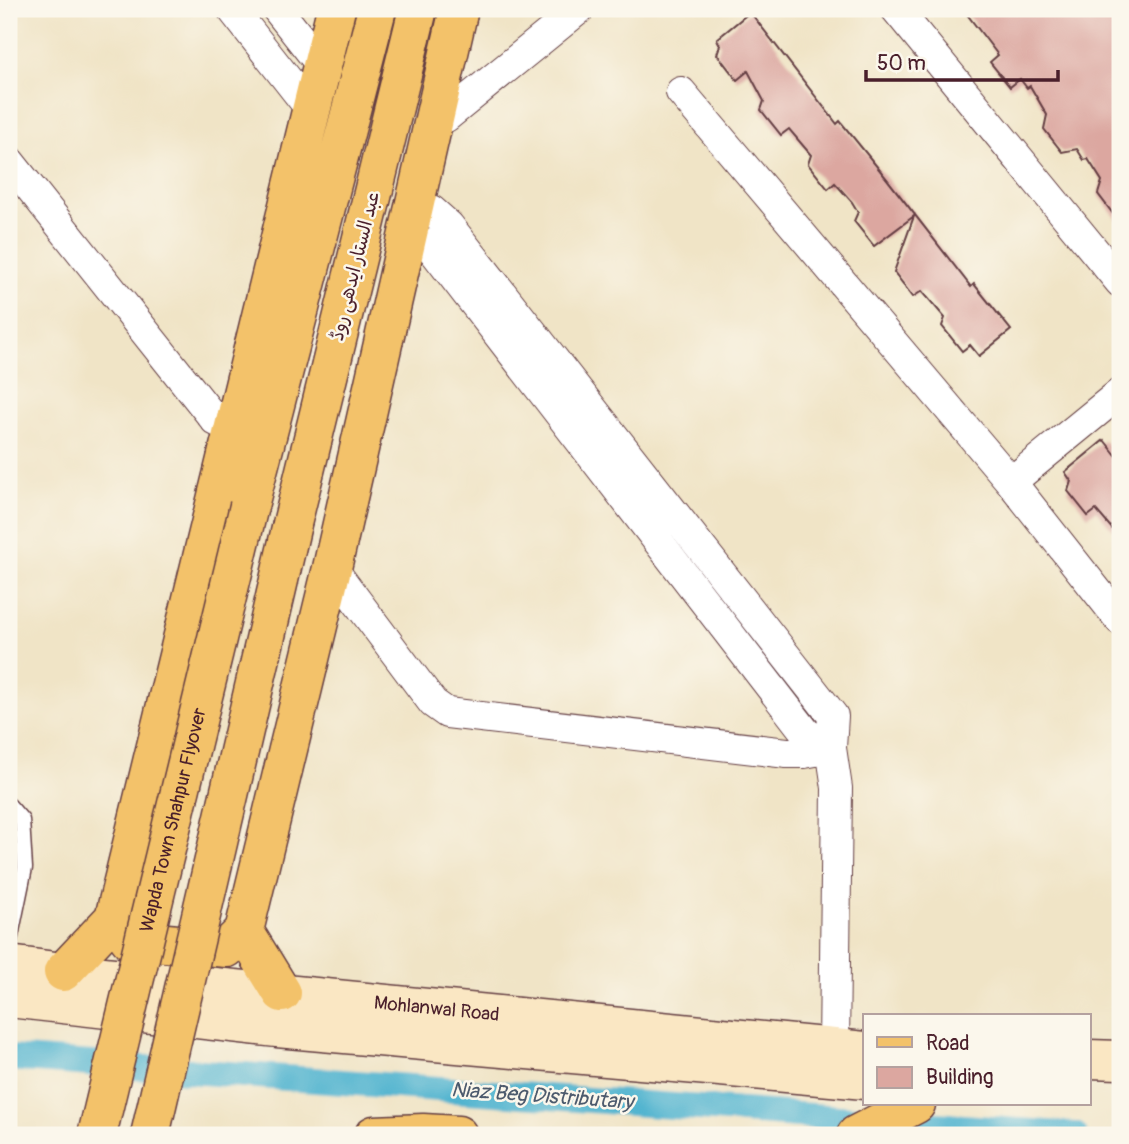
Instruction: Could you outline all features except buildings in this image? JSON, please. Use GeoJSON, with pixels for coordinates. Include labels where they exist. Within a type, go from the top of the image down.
{"type":"FeatureCollection","features":[{"type":"Feature","properties":{"kind":"main road"},"geometry":{"type":"LineString","coordinates":[[63,972],[114,918],[336,9]]}},
{"type":"Feature","properties":{"kind":"main road","name":"Wapda Town Shahpur Flyover"},"geometry":{"type":"LineString","coordinates":[[97,1135],[249,506],[377,9]]}},
{"type":"Feature","properties":{"kind":"main road","name":"عبد الستار ایدھی روڈ"},"geometry":{"type":"LineString","coordinates":[[150,1135],[292,524],[418,9]]}},
{"type":"Feature","properties":{"kind":"main road"},"geometry":{"type":"LineString","coordinates":[[114,918],[130,940],[227,947],[244,931],[332,568],[459,9]]}},
{"type":"Feature","properties":{"kind":"main road"},"geometry":{"type":"LineString","coordinates":[[244,931],[282,993]]}},
{"type":"Feature","properties":{"kind":"main road","name":"Mohlanwal Road"},"geometry":{"type":"LineString","coordinates":[[9,964],[63,972],[850,1050]]}},
{"type":"Feature","properties":{"kind":"main road","name":"Mohlanwal Road"},"geometry":{"type":"LineString","coordinates":[[9,998],[277,1028],[863,1080]]}},
{"type":"Feature","properties":{"kind":"main road"},"geometry":{"type":"LineString","coordinates":[[1090,1059],[1120,1060]]}},
{"type":"Feature","properties":{"kind":"main road"},"geometry":{"type":"LineString","coordinates":[[1090,1086],[1120,1087]]}},
{"type":"Feature","properties":{"kind":"main road"},"geometry":{"type":"LineString","coordinates":[[856,1135],[912,1106]]}},
{"type":"Feature","properties":{"kind":"main road"},"geometry":{"type":"LineString","coordinates":[[374,1135],[458,1135]]}},
{"type":"Feature","properties":{"kind":"street"},"geometry":{"type":"LineString","coordinates":[[232,9],[312,110]]}},
{"type":"Feature","properties":{"kind":"street"},"geometry":{"type":"LineString","coordinates":[[277,9],[321,66]]}},
{"type":"Feature","properties":{"kind":"street"},"geometry":{"type":"LineString","coordinates":[[435,114],[446,117],[579,9]]}},
{"type":"Feature","properties":{"kind":"street"},"geometry":{"type":"LineString","coordinates":[[896,9],[1120,282]]}},
{"type":"Feature","properties":{"kind":"street"},"geometry":{"type":"LineString","coordinates":[[681,92],[1011,482],[1120,620]]}},
{"type":"Feature","properties":{"kind":"street"},"geometry":{"type":"LineString","coordinates":[[9,161],[216,421],[234,426]]}},
{"type":"Feature","properties":{"kind":"street"},"geometry":{"type":"LineString","coordinates":[[411,220],[431,210],[449,226],[832,716],[831,748],[836,788],[850,1050]]}},
{"type":"Feature","properties":{"kind":"street"},"geometry":{"type":"LineString","coordinates":[[1011,482],[1120,393]]}},
{"type":"Feature","properties":{"kind":"street"},"geometry":{"type":"LineString","coordinates":[[332,568],[433,703],[447,713],[787,753],[831,748]]}},
{"type":"Feature","properties":{"kind":"lane"},"geometry":{"type":"LineString","coordinates":[[9,805],[22,820],[25,868],[9,946]]}},
{"type":"Feature","properties":{"kind":"waterway","name":"Niaz Beg Distributary"},"geometry":{"type":"LineString","coordinates":[[9,1058],[1075,1135]]}}]}
